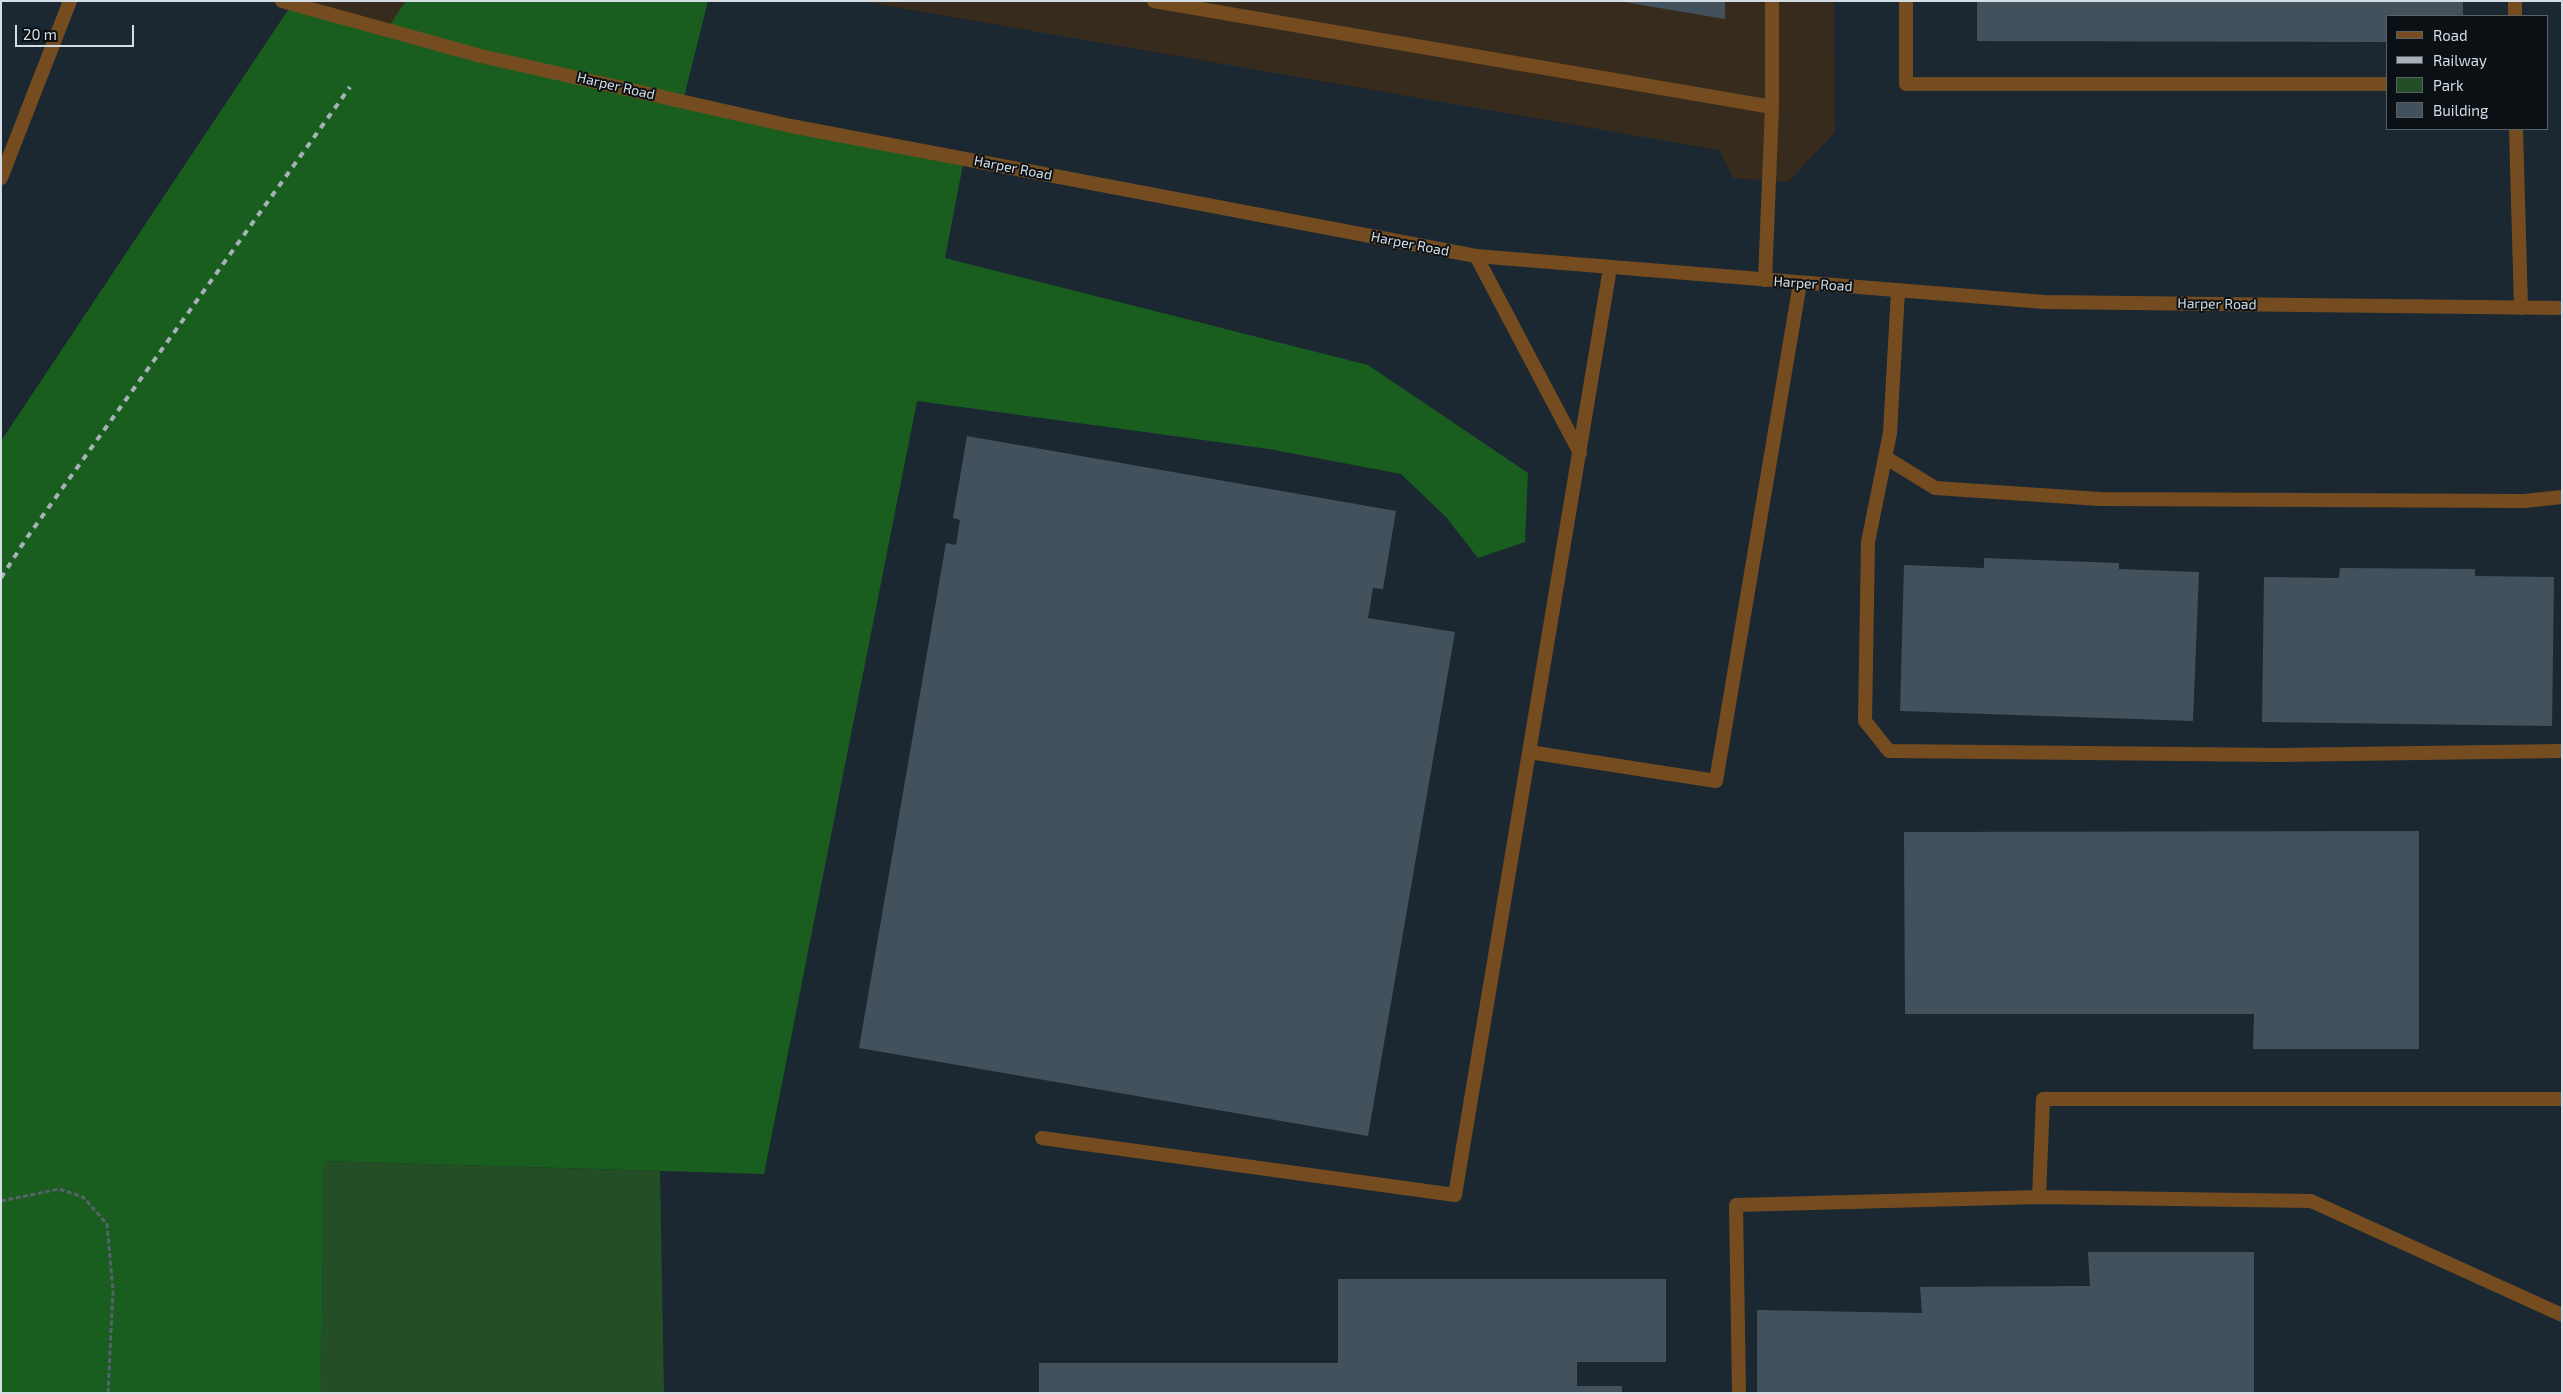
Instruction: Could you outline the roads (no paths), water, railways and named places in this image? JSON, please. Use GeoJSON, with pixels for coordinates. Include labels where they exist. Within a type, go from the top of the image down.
{"type":"FeatureCollection","features":[{"type":"Feature","properties":{"kind":"street"},"geometry":{"type":"LineString","coordinates":[[1,178],[70,1]]}},
{"type":"Feature","properties":{"kind":"street","name":"Harper Road"},"geometry":{"type":"LineString","coordinates":[[282,1],[482,56],[791,126],[1476,256],[2044,302],[2562,308]]}},
{"type":"Feature","properties":{"kind":"street"},"geometry":{"type":"LineString","coordinates":[[1154,1],[1772,107]]}},
{"type":"Feature","properties":{"kind":"street"},"geometry":{"type":"LineString","coordinates":[[1765,280],[1772,107],[1772,1]]}},
{"type":"Feature","properties":{"kind":"street"},"geometry":{"type":"LineString","coordinates":[[1906,1],[1906,84],[2386,84]]}},
{"type":"Feature","properties":{"kind":"street"},"geometry":{"type":"LineString","coordinates":[[2515,1],[2515,15]]}},
{"type":"Feature","properties":{"kind":"street"},"geometry":{"type":"LineString","coordinates":[[2516,130],[2521,308]]}},
{"type":"Feature","properties":{"kind":"street"},"geometry":{"type":"LineString","coordinates":[[1476,256],[1580,453]]}},
{"type":"Feature","properties":{"kind":"street"},"geometry":{"type":"LineString","coordinates":[[1042,1138],[1455,1195],[1610,268]]}},
{"type":"Feature","properties":{"kind":"street"},"geometry":{"type":"LineString","coordinates":[[1529,752],[1716,781],[1800,283]]}},
{"type":"Feature","properties":{"kind":"street"},"geometry":{"type":"LineString","coordinates":[[1898,291],[1890,433],[1868,542],[1865,722],[1889,751],[2279,755],[2562,751]]}},
{"type":"Feature","properties":{"kind":"street"},"geometry":{"type":"LineString","coordinates":[[1885,457],[1936,488],[2100,499],[2514,501],[2562,497]]}},
{"type":"Feature","properties":{"kind":"street"},"geometry":{"type":"LineString","coordinates":[[2039,1198],[2043,1099],[2562,1099]]}},
{"type":"Feature","properties":{"kind":"street"},"geometry":{"type":"LineString","coordinates":[[1739,1393],[1736,1205],[2039,1198],[2311,1201],[2562,1315]]}},
{"type":"Feature","properties":{"kind":"railway"},"geometry":{"type":"LineString","coordinates":[[1,578],[26,539],[350,87]]}}]}
